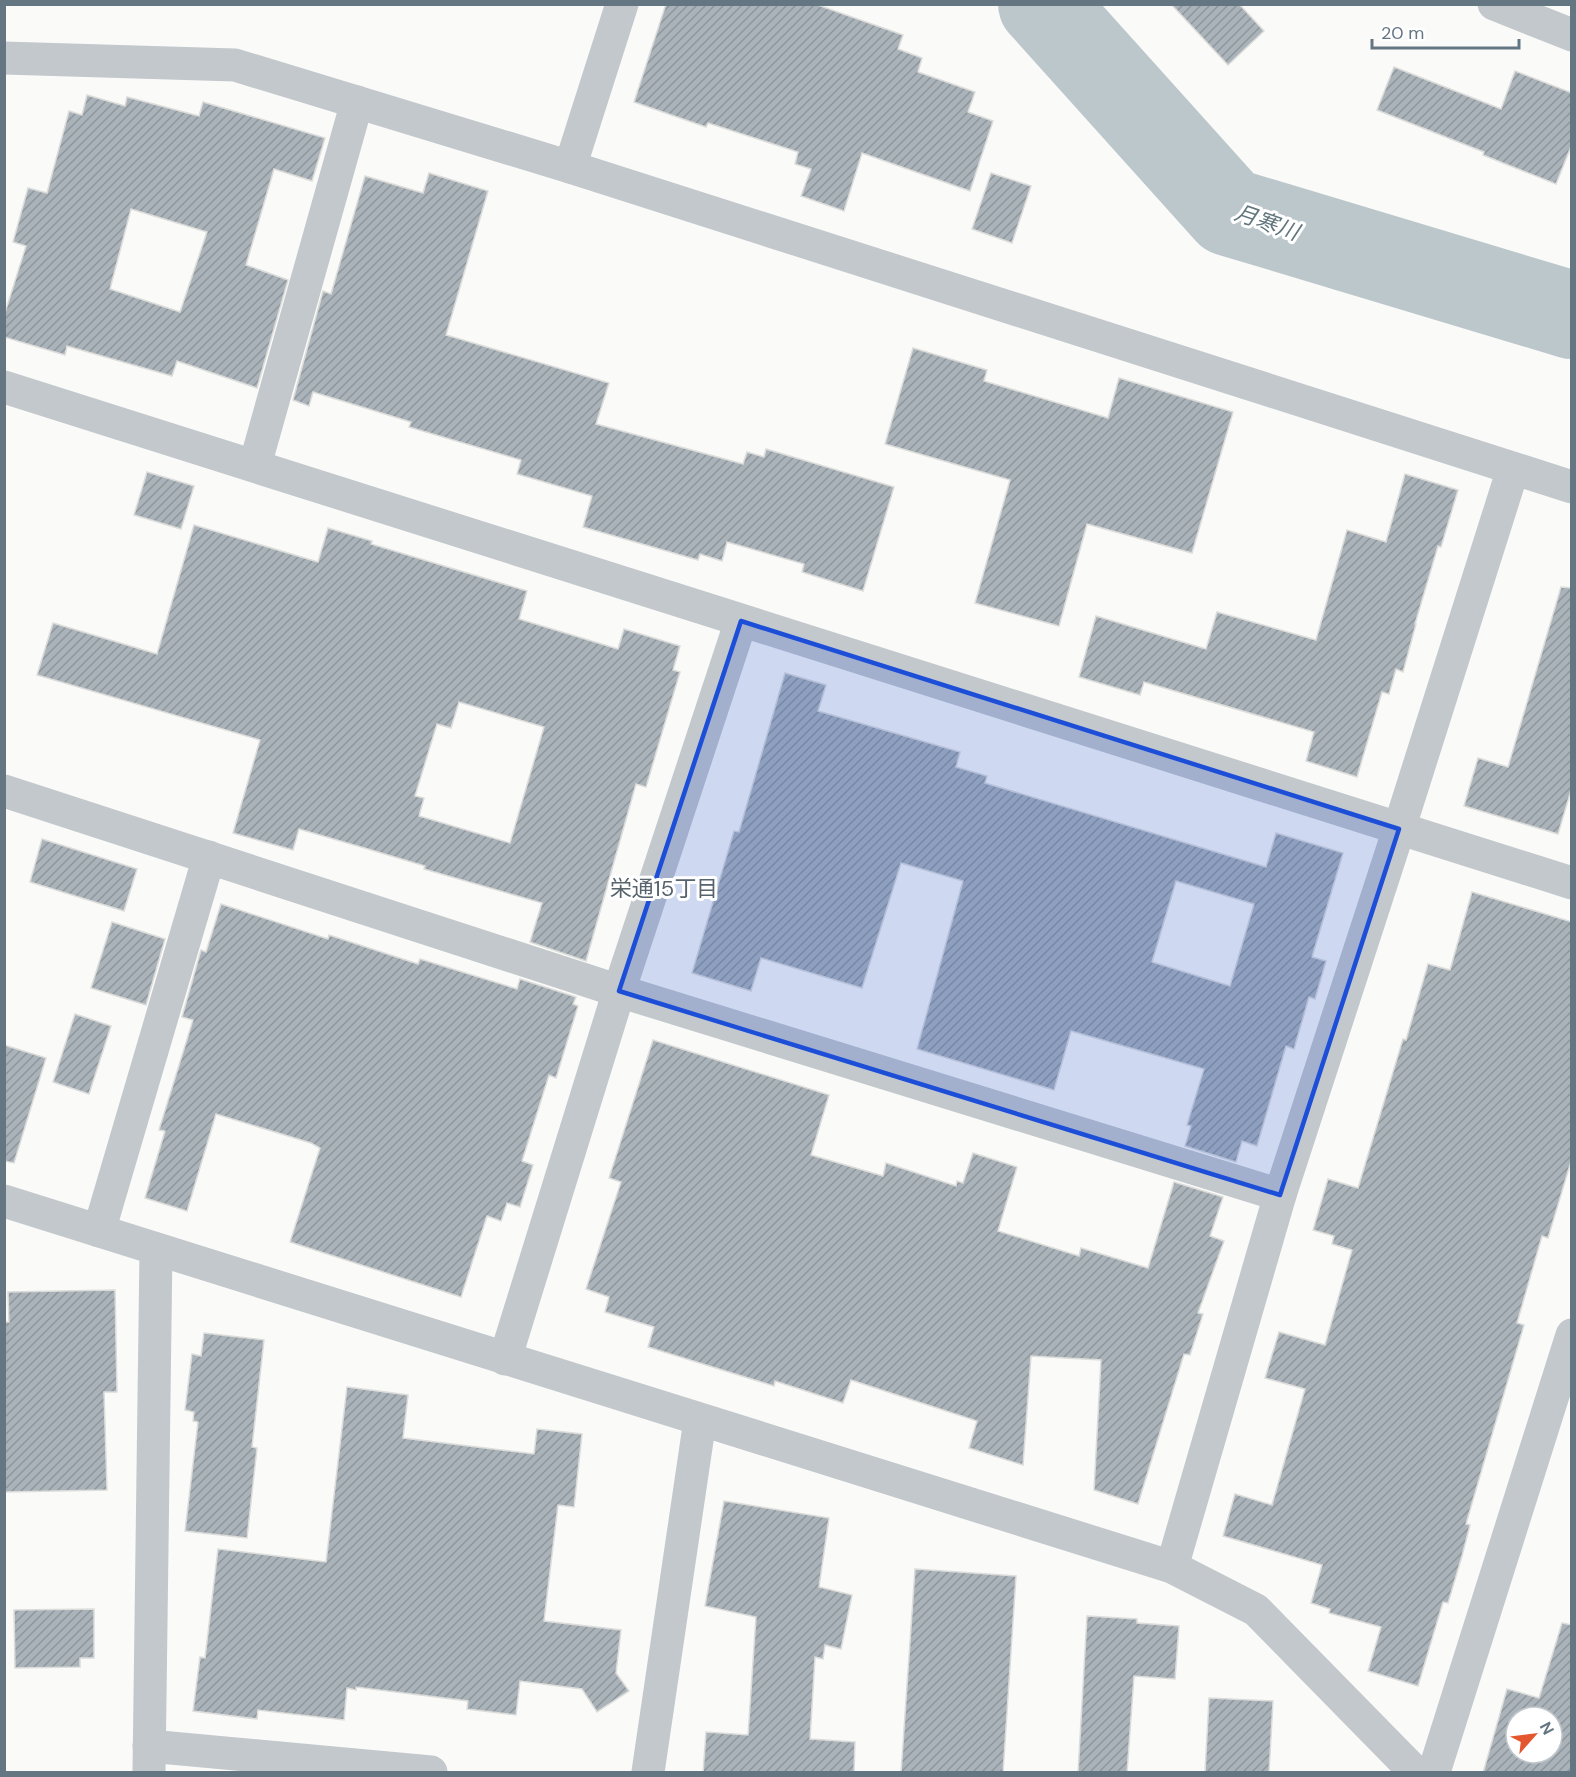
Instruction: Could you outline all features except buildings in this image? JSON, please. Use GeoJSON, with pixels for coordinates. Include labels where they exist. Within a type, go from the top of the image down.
{"type":"FeatureCollection","features":[{"type":"Feature","properties":{"kind":"street"},"geometry":{"type":"LineString","coordinates":[[570,167],[622,4]]}},
{"type":"Feature","properties":{"kind":"street"},"geometry":{"type":"LineString","coordinates":[[1494,4],[1572,35]]}},
{"type":"Feature","properties":{"kind":"street"},"geometry":{"type":"LineString","coordinates":[[4,58],[235,65],[570,167],[1572,487]]}},
{"type":"Feature","properties":{"kind":"street"},"geometry":{"type":"LineString","coordinates":[[255,465],[357,102]]}},
{"type":"Feature","properties":{"kind":"street"},"geometry":{"type":"LineString","coordinates":[[4,387],[1572,883]]}},
{"type":"Feature","properties":{"kind":"street"},"geometry":{"type":"LineString","coordinates":[[1172,1567],[1280,1195],[1513,469]]}},
{"type":"Feature","properties":{"kind":"street"},"geometry":{"type":"LineString","coordinates":[[505,1359],[619,991],[741,621]]}},
{"type":"Feature","properties":{"kind":"street"},"geometry":{"type":"LineString","coordinates":[[4,791],[619,991],[1280,1195]]}},
{"type":"Feature","properties":{"kind":"street"},"geometry":{"type":"LineString","coordinates":[[99,1231],[209,857]]}},
{"type":"Feature","properties":{"kind":"street"},"geometry":{"type":"LineString","coordinates":[[4,1201],[1172,1567],[1256,1610],[1415,1773]]}},
{"type":"Feature","properties":{"kind":"street"},"geometry":{"type":"LineString","coordinates":[[156,1249],[149,1759],[431,1773]]}},
{"type":"Feature","properties":{"kind":"street"},"geometry":{"type":"LineString","coordinates":[[1434,1773],[1572,1335]]}},
{"type":"Feature","properties":{"kind":"street"},"geometry":{"type":"LineString","coordinates":[[648,1773],[700,1420]]}},
{"type":"Feature","properties":{"kind":"highlighted area"},"geometry":{"type":"Polygon","coordinates":[[[741,621],[1399,829],[1280,1195],[619,991],[741,621]]]}},
{"type":"Feature","properties":{"kind":"waterway","name":"月寒川"},"geometry":{"type":"LineString","coordinates":[[1042,4],[1229,212],[1572,315]]}},
{"type":"Feature","properties":{"kind":"district","name":"栄通15丁目"},"geometry":{"type":"Point","coordinates":[664,888]}}]}
